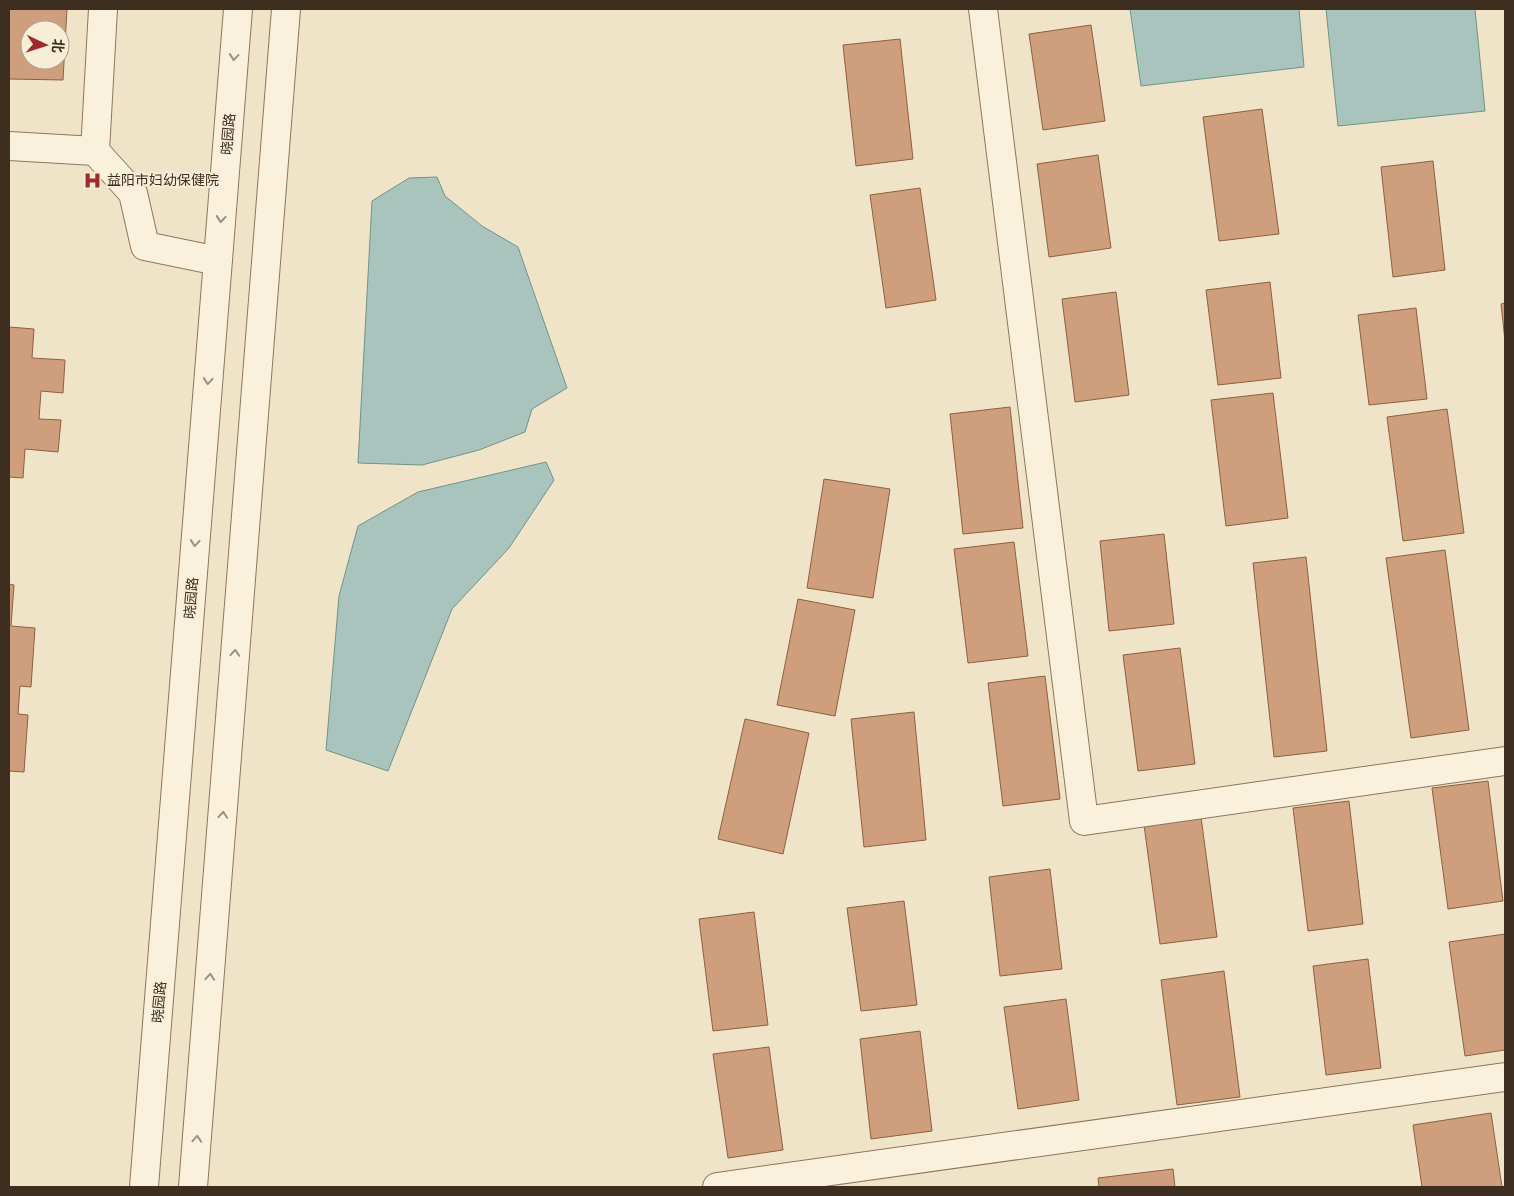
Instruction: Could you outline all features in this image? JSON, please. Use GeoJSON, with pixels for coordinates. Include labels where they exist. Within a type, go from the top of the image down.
{"type":"FeatureCollection","features":[{"type":"Feature","properties":{"kind":"street"},"geometry":{"type":"LineString","coordinates":[[95,151],[103,9]]}},
{"type":"Feature","properties":{"kind":"street","name":"晓园路"},"geometry":{"type":"LineString","coordinates":[[144,1187],[238,9]]}},
{"type":"Feature","properties":{"kind":"street"},"geometry":{"type":"LineString","coordinates":[[193,1187],[286,9]]}},
{"type":"Feature","properties":{"kind":"street"},"geometry":{"type":"LineString","coordinates":[[983,9],[1084,821],[1505,762]]}},
{"type":"Feature","properties":{"kind":"street"},"geometry":{"type":"LineString","coordinates":[[9,146],[95,151],[133,193],[145,246],[218,261]]}},
{"type":"Feature","properties":{"kind":"street"},"geometry":{"type":"LineString","coordinates":[[717,1187],[1505,1077]]}},
{"type":"Feature","properties":{"kind":"water"},"geometry":{"type":"Polygon","coordinates":[[[1130,9],[1299,9],[1304,67],[1141,86],[1130,9]]]}},
{"type":"Feature","properties":{"kind":"water"},"geometry":{"type":"Polygon","coordinates":[[[1326,9],[1475,9],[1485,111],[1338,126],[1326,9]]]}},
{"type":"Feature","properties":{"kind":"water"},"geometry":{"type":"Polygon","coordinates":[[[437,177],[445,196],[482,226],[518,247],[567,388],[532,409],[525,432],[479,450],[422,465],[358,463],[372,201],[409,178],[437,177]]]}},
{"type":"Feature","properties":{"kind":"water"},"geometry":{"type":"Polygon","coordinates":[[[546,462],[554,480],[509,548],[452,609],[388,771],[326,750],[339,596],[358,526],[418,492],[546,462]]]}},
{"type":"Feature","properties":{"kind":"building"},"geometry":{"type":"Polygon","coordinates":[[[9,9],[67,9],[66,20],[20,20],[20,70],[64,70],[63,80],[9,79],[9,9]]]}},
{"type":"Feature","properties":{"kind":"building"},"geometry":{"type":"Polygon","coordinates":[[[1091,25],[1105,121],[1043,130],[1029,34],[1091,25]]]}},
{"type":"Feature","properties":{"kind":"building"},"geometry":{"type":"Polygon","coordinates":[[[900,39],[913,159],[856,166],[843,45],[900,39]]]}},
{"type":"Feature","properties":{"kind":"building"},"geometry":{"type":"Polygon","coordinates":[[[1262,109],[1279,234],[1219,241],[1203,117],[1262,109]]]}},
{"type":"Feature","properties":{"kind":"building"},"geometry":{"type":"Polygon","coordinates":[[[1098,155],[1111,248],[1049,257],[1037,164],[1098,155]]]}},
{"type":"Feature","properties":{"kind":"building"},"geometry":{"type":"Polygon","coordinates":[[[1433,161],[1445,270],[1393,277],[1381,167],[1433,161]]]}},
{"type":"Feature","properties":{"kind":"building"},"geometry":{"type":"Polygon","coordinates":[[[920,188],[936,300],[886,308],[870,195],[920,188]]]}},
{"type":"Feature","properties":{"kind":"building"},"geometry":{"type":"Polygon","coordinates":[[[1270,282],[1281,378],[1218,385],[1206,290],[1270,282]]]}},
{"type":"Feature","properties":{"kind":"building"},"geometry":{"type":"Polygon","coordinates":[[[1116,292],[1129,395],[1075,402],[1062,299],[1116,292]]]}},
{"type":"Feature","properties":{"kind":"building"},"geometry":{"type":"Polygon","coordinates":[[[1505,303],[1505,341],[1501,304],[1505,303]]]}},
{"type":"Feature","properties":{"kind":"building"},"geometry":{"type":"Polygon","coordinates":[[[1416,308],[1427,399],[1369,405],[1358,315],[1416,308]]]}},
{"type":"Feature","properties":{"kind":"building"},"geometry":{"type":"Polygon","coordinates":[[[9,327],[34,329],[32,358],[65,360],[63,393],[41,391],[39,419],[61,420],[58,452],[25,449],[23,478],[9,477],[9,327]]]}},
{"type":"Feature","properties":{"kind":"building"},"geometry":{"type":"Polygon","coordinates":[[[1273,393],[1288,518],[1226,526],[1211,400],[1273,393]]]}},
{"type":"Feature","properties":{"kind":"building"},"geometry":{"type":"Polygon","coordinates":[[[1010,407],[1023,528],[963,534],[950,414],[1010,407]]]}},
{"type":"Feature","properties":{"kind":"building"},"geometry":{"type":"Polygon","coordinates":[[[1447,409],[1464,533],[1403,541],[1387,417],[1447,409]]]}},
{"type":"Feature","properties":{"kind":"building"},"geometry":{"type":"Polygon","coordinates":[[[824,479],[890,489],[873,598],[807,588],[824,479]]]}},
{"type":"Feature","properties":{"kind":"building"},"geometry":{"type":"Polygon","coordinates":[[[1164,534],[1174,624],[1109,631],[1100,541],[1164,534]]]}},
{"type":"Feature","properties":{"kind":"building"},"geometry":{"type":"Polygon","coordinates":[[[1014,542],[1028,656],[968,663],[954,549],[1014,542]]]}},
{"type":"Feature","properties":{"kind":"building"},"geometry":{"type":"Polygon","coordinates":[[[1445,550],[1469,730],[1411,738],[1386,558],[1445,550]]]}},
{"type":"Feature","properties":{"kind":"building"},"geometry":{"type":"Polygon","coordinates":[[[1306,557],[1327,751],[1274,757],[1253,563],[1306,557]]]}},
{"type":"Feature","properties":{"kind":"building"},"geometry":{"type":"Polygon","coordinates":[[[9,584],[14,585],[11,626],[35,628],[31,687],[20,686],[18,714],[28,715],[24,772],[9,771],[9,584]]]}},
{"type":"Feature","properties":{"kind":"building"},"geometry":{"type":"Polygon","coordinates":[[[798,599],[855,610],[835,716],[777,705],[798,599]]]}},
{"type":"Feature","properties":{"kind":"building"},"geometry":{"type":"Polygon","coordinates":[[[1180,648],[1195,764],[1138,771],[1123,655],[1180,648]]]}},
{"type":"Feature","properties":{"kind":"building"},"geometry":{"type":"Polygon","coordinates":[[[1045,676],[1060,799],[1003,806],[988,683],[1045,676]]]}},
{"type":"Feature","properties":{"kind":"building"},"geometry":{"type":"Polygon","coordinates":[[[914,712],[926,840],[864,847],[851,719],[914,712]]]}},
{"type":"Feature","properties":{"kind":"building"},"geometry":{"type":"Polygon","coordinates":[[[745,719],[809,733],[783,854],[718,839],[745,719]]]}},
{"type":"Feature","properties":{"kind":"building"},"geometry":{"type":"Polygon","coordinates":[[[1488,781],[1503,901],[1448,909],[1432,788],[1488,781]]]}},
{"type":"Feature","properties":{"kind":"building"},"geometry":{"type":"Polygon","coordinates":[[[1349,801],[1363,924],[1308,931],[1293,808],[1349,801]]]}},
{"type":"Feature","properties":{"kind":"building"},"geometry":{"type":"Polygon","coordinates":[[[1201,817],[1217,937],[1160,944],[1144,825],[1201,817]]]}},
{"type":"Feature","properties":{"kind":"building"},"geometry":{"type":"Polygon","coordinates":[[[1050,869],[1062,969],[1000,976],[989,877],[1050,869]]]}},
{"type":"Feature","properties":{"kind":"building"},"geometry":{"type":"Polygon","coordinates":[[[904,901],[917,1005],[861,1011],[847,908],[904,901]]]}},
{"type":"Feature","properties":{"kind":"building"},"geometry":{"type":"Polygon","coordinates":[[[754,912],[768,1025],[713,1031],[699,919],[754,912]]]}},
{"type":"Feature","properties":{"kind":"building"},"geometry":{"type":"Polygon","coordinates":[[[1505,934],[1505,1050],[1465,1056],[1449,942],[1505,934]]]}},
{"type":"Feature","properties":{"kind":"building"},"geometry":{"type":"Polygon","coordinates":[[[1368,959],[1381,1068],[1326,1075],[1313,966],[1368,959]]]}},
{"type":"Feature","properties":{"kind":"building"},"geometry":{"type":"Polygon","coordinates":[[[1224,971],[1240,1097],[1177,1105],[1161,980],[1224,971]]]}},
{"type":"Feature","properties":{"kind":"building"},"geometry":{"type":"Polygon","coordinates":[[[1066,999],[1079,1100],[1018,1109],[1004,1007],[1066,999]]]}},
{"type":"Feature","properties":{"kind":"building"},"geometry":{"type":"Polygon","coordinates":[[[920,1031],[932,1131],[871,1139],[860,1039],[920,1031]]]}},
{"type":"Feature","properties":{"kind":"building"},"geometry":{"type":"Polygon","coordinates":[[[769,1047],[783,1150],[728,1158],[713,1054],[769,1047]]]}},
{"type":"Feature","properties":{"kind":"building"},"geometry":{"type":"Polygon","coordinates":[[[1491,1113],[1502,1187],[1422,1187],[1413,1125],[1491,1113]]]}},
{"type":"Feature","properties":{"kind":"building"},"geometry":{"type":"Polygon","coordinates":[[[1173,1169],[1175,1187],[1099,1187],[1098,1178],[1173,1169]]]}},
{"type":"Feature","properties":{"kind":"place","name":"益阳市妇幼保健院"},"geometry":{"type":"Point","coordinates":[93,180]}}]}
